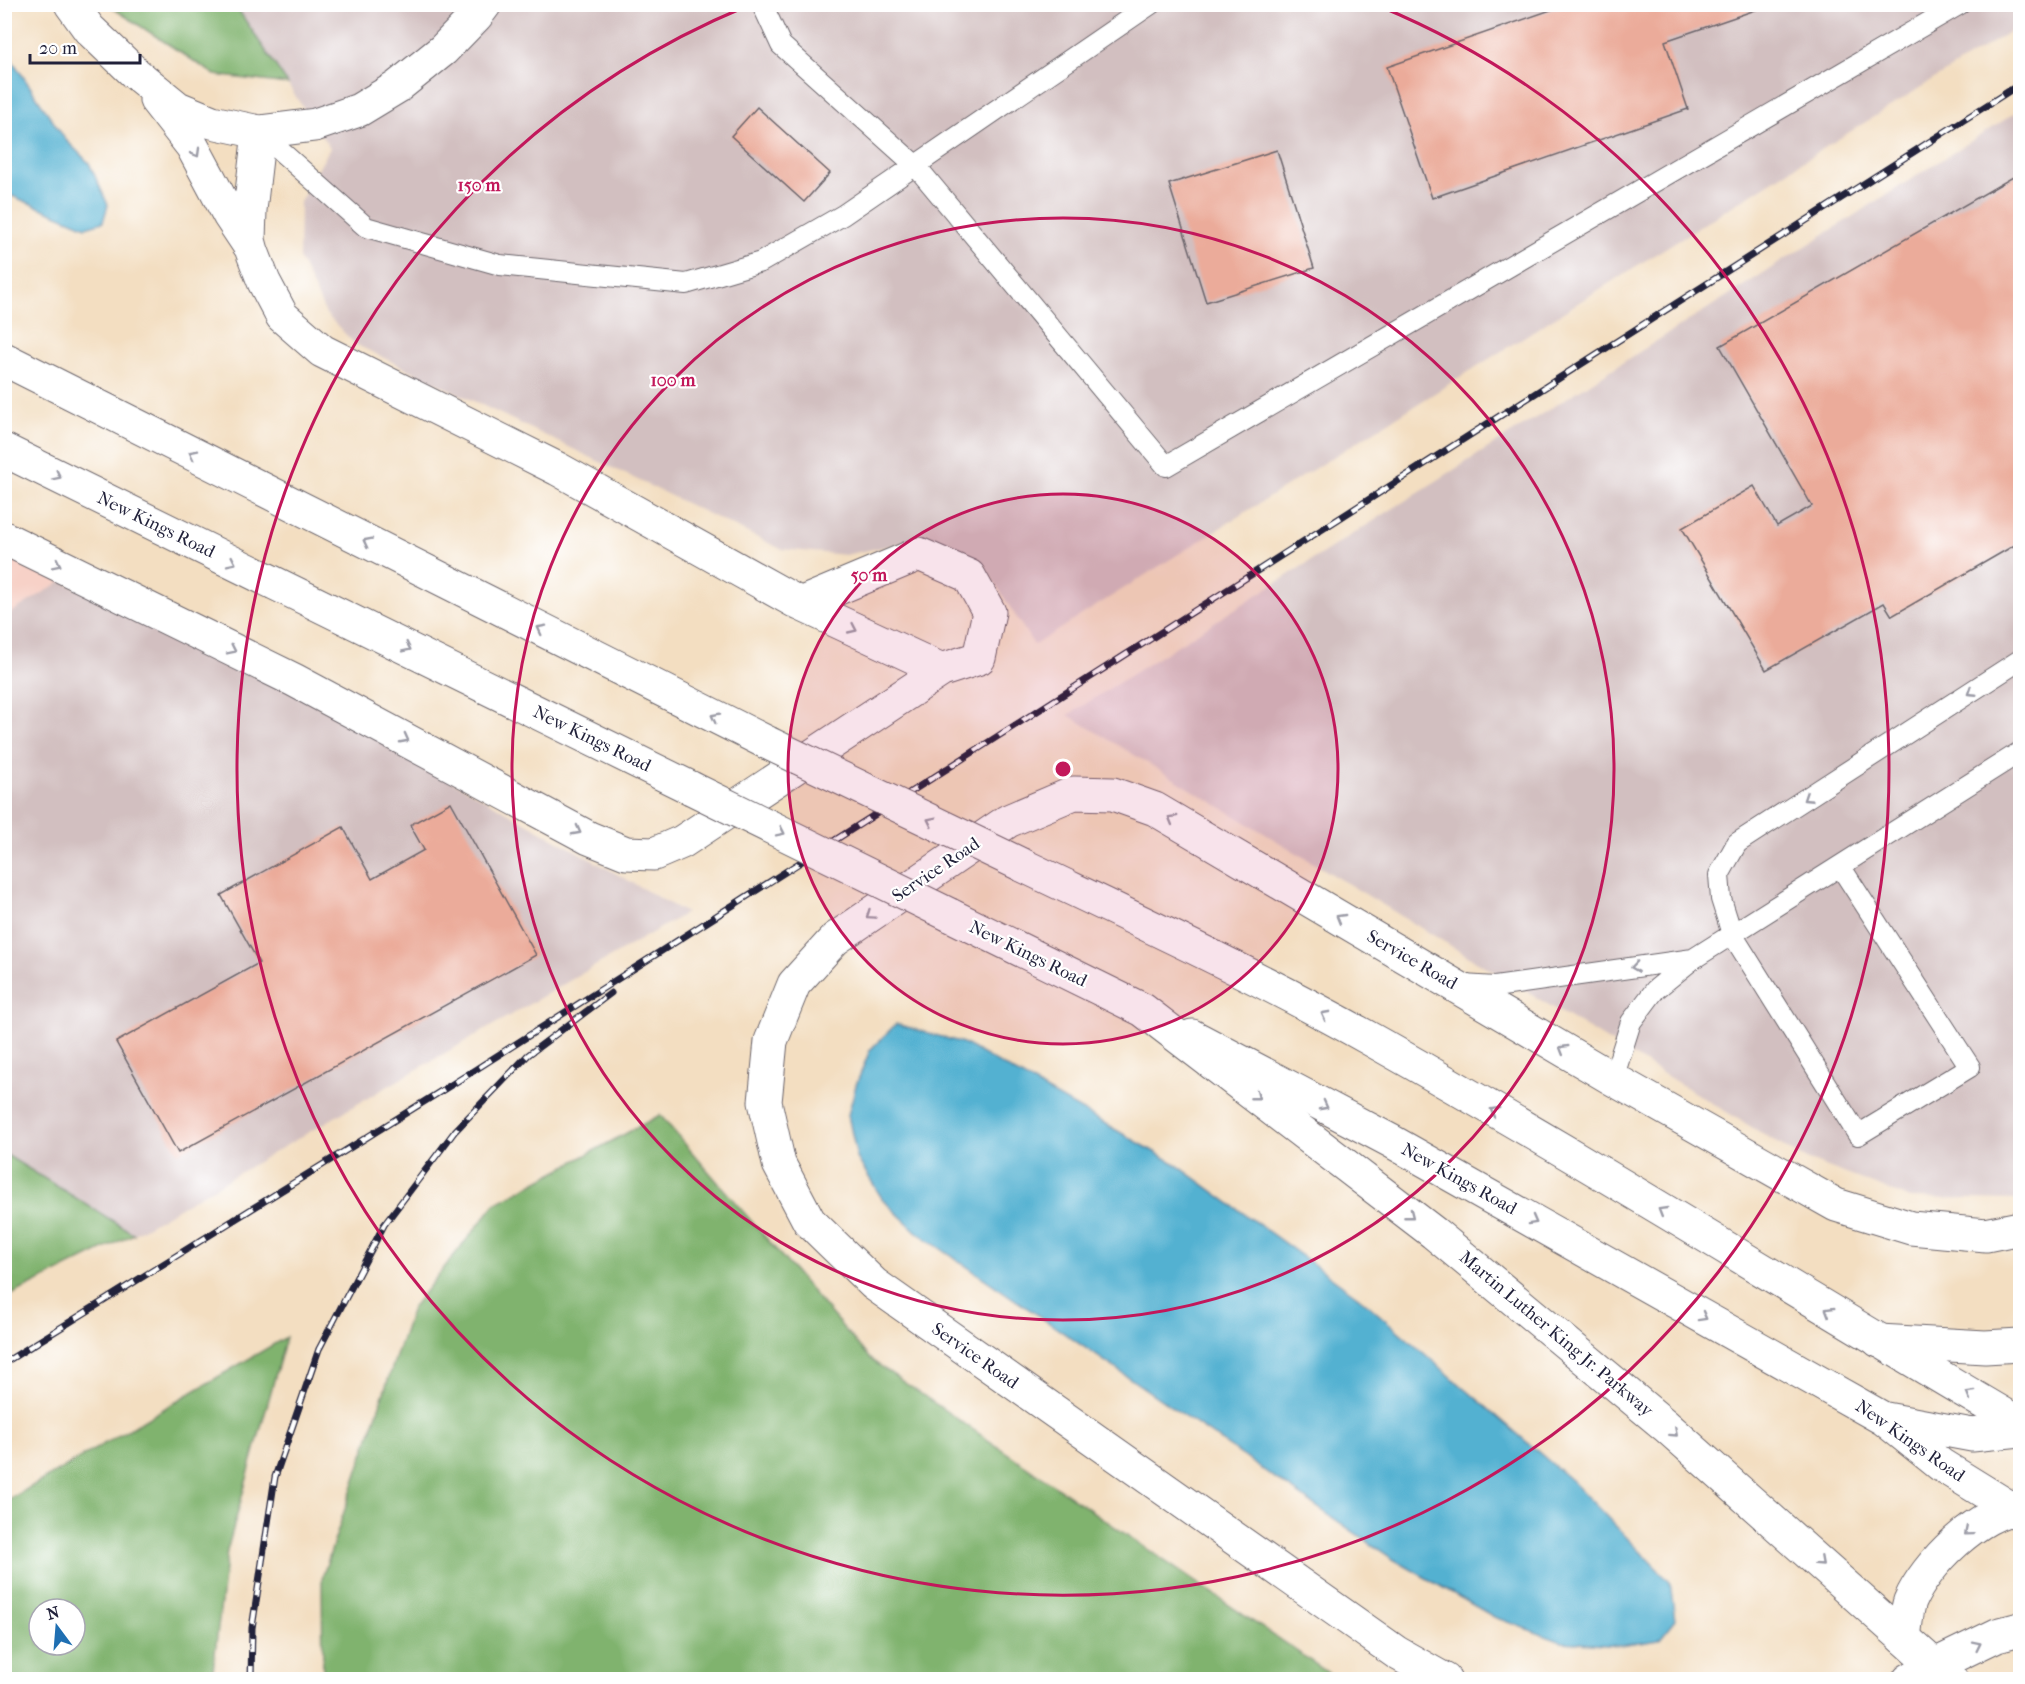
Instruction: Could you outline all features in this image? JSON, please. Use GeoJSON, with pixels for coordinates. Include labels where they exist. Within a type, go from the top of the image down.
{"type":"FeatureCollection","features":[{"type":"Feature","properties":{"kind":"main road"},"geometry":{"type":"LineString","coordinates":[[71,4],[89,29],[135,73],[178,108],[212,122],[259,132],[315,125],[359,110],[397,87],[443,50],[476,16],[484,4]]}},
{"type":"Feature","properties":{"kind":"main road"},"geometry":{"type":"LineString","coordinates":[[135,73],[192,146],[229,215],[252,251]]}},
{"type":"Feature","properties":{"kind":"main road"},"geometry":{"type":"LineString","coordinates":[[259,132],[250,210],[249,240],[252,251],[264,282],[282,316],[322,351],[558,469],[800,604],[942,670]]}},
{"type":"Feature","properties":{"kind":"main road"},"geometry":{"type":"LineString","coordinates":[[4,359],[768,743],[1193,947],[1370,1039],[1558,1148],[2020,1424]]}},
{"type":"Feature","properties":{"kind":"main road","name":"New Kings Road"},"geometry":{"type":"LineString","coordinates":[[4,450],[1143,1010],[1401,1147],[1884,1419],[1941,1466],[2017,1510]]}},
{"type":"Feature","properties":{"kind":"main road"},"geometry":{"type":"LineString","coordinates":[[4,538],[294,680],[589,838],[626,853],[654,854],[682,842],[942,670],[979,658],[989,612],[969,576],[919,554],[800,604]]}},
{"type":"Feature","properties":{"kind":"main road","name":"Service Road"},"geometry":{"type":"LineString","coordinates":[[1445,1680],[1397,1653],[874,1284],[809,1221],[779,1164],[765,1102],[771,1041],[794,984],[835,939],[1008,821],[1074,793],[1113,794],[1155,809],[1613,1079],[1836,1205],[1911,1228],[1986,1234],[2020,1228]]}},
{"type":"Feature","properties":{"kind":"main road","name":"Martin Luther King Jr. Parkway"},"geometry":{"type":"LineString","coordinates":[[1143,1010],[1434,1233],[1666,1425],[1904,1638],[1932,1675]]}},
{"type":"Feature","properties":{"kind":"main road"},"geometry":{"type":"LineString","coordinates":[[1880,1341],[1985,1347],[2020,1345]]}},
{"type":"Feature","properties":{"kind":"main road"},"geometry":{"type":"LineString","coordinates":[[1884,1419],[1972,1436],[2020,1430]]}},
{"type":"Feature","properties":{"kind":"main road"},"geometry":{"type":"LineString","coordinates":[[1904,1638],[1910,1602],[1929,1568],[1973,1527],[2017,1510]]}},
{"type":"Feature","properties":{"kind":"main road"},"geometry":{"type":"LineString","coordinates":[[1932,1675],[1997,1635],[2020,1629]]}},
{"type":"Feature","properties":{"kind":"lane"},"geometry":{"type":"LineString","coordinates":[[762,4],[780,45],[915,165],[1166,466],[1960,4]]}},
{"type":"Feature","properties":{"kind":"lane"},"geometry":{"type":"LineString","coordinates":[[259,132],[366,228],[500,265],[686,284],[761,262],[843,215],[1151,4]]}},
{"type":"Feature","properties":{"kind":"lane"},"geometry":{"type":"LineString","coordinates":[[1840,866],[1970,1067],[1858,1135],[1732,934],[1721,899],[1719,875],[1737,843],[2020,660]]}},
{"type":"Feature","properties":{"kind":"lane"},"geometry":{"type":"LineString","coordinates":[[1613,1079],[1631,1022],[1655,990],[1693,959],[2020,753]]}},
{"type":"Feature","properties":{"kind":"lane"},"geometry":{"type":"LineString","coordinates":[[1451,983],[1495,987],[1693,959]]}},
{"type":"Feature","properties":{"kind":"shaded area"},"geometry":{"type":"Polygon","coordinates":[[[2020,4],[2020,25],[1034,645],[982,563],[927,538],[845,555],[781,549],[355,344],[326,314],[299,258],[300,202],[330,148],[235,5],[2020,4]]]}},
{"type":"Feature","properties":{"kind":"shaded area"},"geometry":{"type":"Polygon","coordinates":[[[2020,110],[2020,1200],[1910,1198],[1801,1157],[1068,715],[2020,110]]]}},
{"type":"Feature","properties":{"kind":"shaded area"},"geometry":{"type":"Polygon","coordinates":[[[5,553],[62,581],[5,617],[5,553]]]}},
{"type":"Feature","properties":{"kind":"shaded area"},"geometry":{"type":"Polygon","coordinates":[[[62,581],[305,698],[686,913],[134,1234],[5,1154],[4,617],[62,581]]]}},
{"type":"Feature","properties":{"kind":"green space"},"geometry":{"type":"Polygon","coordinates":[[[108,5],[235,5],[288,84],[215,75],[108,5]]]}},
{"type":"Feature","properties":{"kind":"green space"},"geometry":{"type":"Polygon","coordinates":[[[660,1115],[870,1359],[1337,1679],[323,1679],[322,1578],[412,1308],[495,1204],[660,1115]]]}},
{"type":"Feature","properties":{"kind":"green space"},"geometry":{"type":"Polygon","coordinates":[[[5,1154],[134,1234],[5,1298],[5,1154]]]}},
{"type":"Feature","properties":{"kind":"green space"},"geometry":{"type":"Polygon","coordinates":[[[286,1337],[227,1551],[212,1679],[5,1679],[5,1502],[286,1337]]]}},
{"type":"Feature","properties":{"kind":"water"},"geometry":{"type":"Polygon","coordinates":[[[4,48],[65,139],[89,163],[108,205],[103,222],[86,227],[5,193],[4,48]]]}},
{"type":"Feature","properties":{"kind":"water"},"geometry":{"type":"Polygon","coordinates":[[[896,1024],[963,1043],[1174,1163],[1360,1298],[1572,1481],[1670,1582],[1675,1620],[1659,1640],[1620,1646],[1562,1642],[1494,1617],[1393,1559],[918,1233],[883,1200],[857,1158],[848,1115],[856,1085],[870,1050],[896,1024]]]}},
{"type":"Feature","properties":{"kind":"building"},"geometry":{"type":"Polygon","coordinates":[[[1568,4],[1770,5],[1665,41],[1688,109],[1432,198],[1387,67],[1568,4]]]}},
{"type":"Feature","properties":{"kind":"building"},"geometry":{"type":"Polygon","coordinates":[[[757,107],[830,173],[804,202],[731,136],[757,107]]]}},
{"type":"Feature","properties":{"kind":"building"},"geometry":{"type":"Polygon","coordinates":[[[1277,150],[1314,268],[1206,302],[1169,184],[1277,150]]]}},
{"type":"Feature","properties":{"kind":"building"},"geometry":{"type":"Polygon","coordinates":[[[2020,173],[2020,542],[1892,616],[1884,603],[1766,670],[1682,528],[1754,486],[1777,526],[1812,506],[1720,346],[2020,173]]]}},
{"type":"Feature","properties":{"kind":"building"},"geometry":{"type":"Polygon","coordinates":[[[451,802],[536,955],[178,1153],[116,1042],[259,963],[221,895],[343,827],[372,879],[424,850],[410,825],[451,802]]]}},
{"type":"Feature","properties":{"kind":"railway"},"geometry":{"type":"LineString","coordinates":[[4,1363],[467,1075],[2020,84]]}},
{"type":"Feature","properties":{"kind":"railway"},"geometry":{"type":"LineString","coordinates":[[251,1680],[252,1628],[275,1477],[319,1349],[384,1225],[455,1131],[528,1055],[611,993]]}}]}
